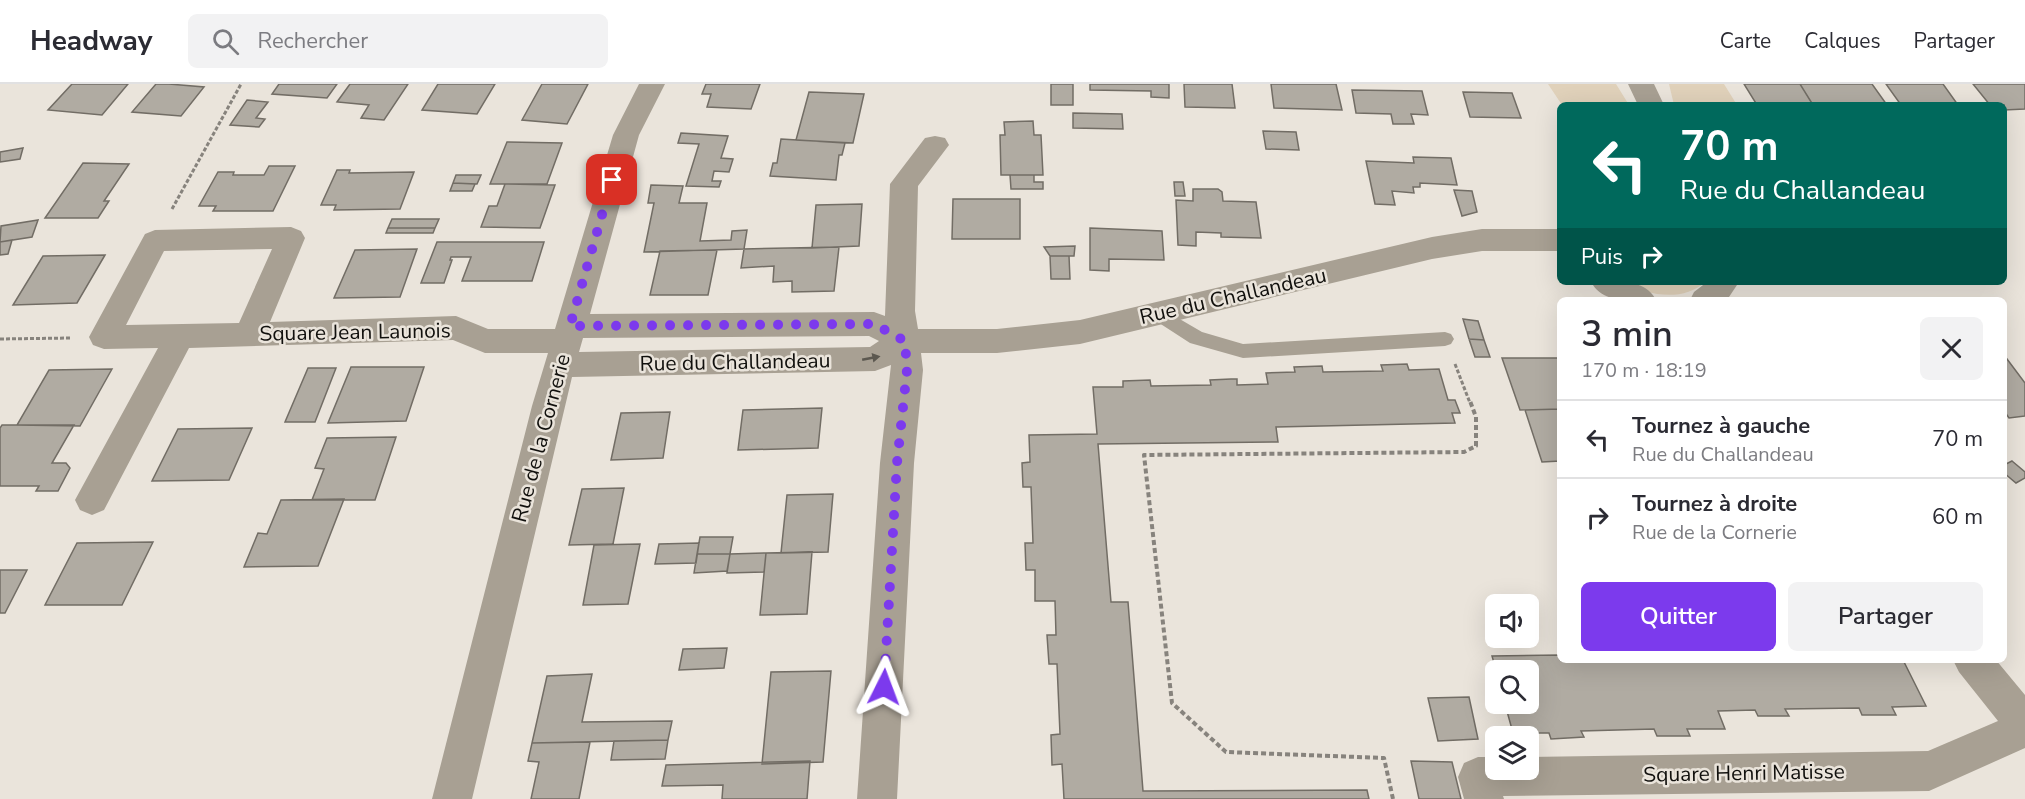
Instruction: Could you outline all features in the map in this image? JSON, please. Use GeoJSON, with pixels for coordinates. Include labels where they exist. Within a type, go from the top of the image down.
{"type":"FeatureCollection","features":[{"type":"Feature","properties":{"kind":"street","name":"Rue de la Cornerie"},"geometry":{"type":"LineString","coordinates":[[452,799],[525,498],[566,344],[626,135],[652,84]]}},
{"type":"Feature","properties":{"kind":"street"},"geometry":{"type":"LineString","coordinates":[[1641,84],[1650,102]]}},
{"type":"Feature","properties":{"kind":"street"},"geometry":{"type":"LineString","coordinates":[[877,799],[897,463],[907,370],[900,311],[904,184],[935,145]]}},
{"type":"Feature","properties":{"kind":"street","name":"Square Jean Launois"},"geometry":{"type":"LineString","coordinates":[[155,241],[291,238],[249,335]]}},
{"type":"Feature","properties":{"kind":"street","name":"Rue du Challandeau"},"geometry":{"type":"LineString","coordinates":[[566,344],[875,359],[905,341],[997,341],[1080,332],[1432,248],[1482,240],[1557,240]]}},
{"type":"Feature","properties":{"kind":"street"},"geometry":{"type":"LineString","coordinates":[[104,337],[155,241]]}},
{"type":"Feature","properties":{"kind":"street"},"geometry":{"type":"LineString","coordinates":[[1612,285],[1635,297]]}},
{"type":"Feature","properties":{"kind":"street"},"geometry":{"type":"LineString","coordinates":[[1711,297],[1722,285]]}},
{"type":"Feature","properties":{"kind":"street","name":"Square Jean Launois"},"geometry":{"type":"LineString","coordinates":[[104,337],[456,328],[485,341],[566,344]]}},
{"type":"Feature","properties":{"kind":"street"},"geometry":{"type":"LineString","coordinates":[[93,500],[180,336]]}},
{"type":"Feature","properties":{"kind":"street"},"geometry":{"type":"LineString","coordinates":[[1974,663],[2025,727]]}},
{"type":"Feature","properties":{"kind":"street","name":"Square Henri Matisse"},"geometry":{"type":"LineString","coordinates":[[1484,799],[1478,777],[1929,771],[2025,727]]}},
{"type":"Feature","properties":{"kind":"lane"},"geometry":{"type":"LineString","coordinates":[[1159,314],[1196,338],[1242,351],[1445,339]]}},
{"type":"Feature","properties":{"kind":"path"},"geometry":{"type":"LineString","coordinates":[[155,241],[241,84]]}},
{"type":"Feature","properties":{"kind":"path"},"geometry":{"type":"LineString","coordinates":[[0,339],[104,337]]}},
{"type":"Feature","properties":{"kind":"path"},"geometry":{"type":"LineString","coordinates":[[1393,799],[1384,758],[1226,752],[1172,704],[1144,455],[1464,452],[1476,446],[1476,417],[1445,339]]}},
{"type":"Feature","properties":{"kind":"shaded area"},"geometry":{"type":"Polygon","coordinates":[[[1548,84],[1616,84],[1627,102],[1560,102],[1548,84]]]}},
{"type":"Feature","properties":{"kind":"shaded area"},"geometry":{"type":"Polygon","coordinates":[[[1669,84],[1724,84],[1735,102],[1673,102],[1669,84]]]}},
{"type":"Feature","properties":{"kind":"shaded area"},"geometry":{"type":"Polygon","coordinates":[[[1629,285],[1700,285],[1687,292],[1665,295],[1629,285]]]}},
{"type":"Feature","properties":{"kind":"building"},"geometry":{"type":"Polygon","coordinates":[[[72,84],[128,84],[102,115],[48,110],[72,84]]]}},
{"type":"Feature","properties":{"kind":"building"},"geometry":{"type":"Polygon","coordinates":[[[156,84],[204,87],[181,116],[132,112],[156,84]]]}},
{"type":"Feature","properties":{"kind":"building"},"geometry":{"type":"Polygon","coordinates":[[[279,84],[337,84],[327,98],[272,94],[279,84]]]}},
{"type":"Feature","properties":{"kind":"building"},"geometry":{"type":"Polygon","coordinates":[[[350,84],[408,84],[384,120],[361,118],[369,105],[337,102],[350,84]]]}},
{"type":"Feature","properties":{"kind":"building"},"geometry":{"type":"Polygon","coordinates":[[[438,84],[495,84],[477,114],[422,110],[438,84]]]}},
{"type":"Feature","properties":{"kind":"building"},"geometry":{"type":"Polygon","coordinates":[[[542,84],[588,84],[567,124],[522,120],[542,84]]]}},
{"type":"Feature","properties":{"kind":"building"},"geometry":{"type":"Polygon","coordinates":[[[706,84],[760,84],[751,109],[707,107],[711,94],[702,94],[706,84]]]}},
{"type":"Feature","properties":{"kind":"building"},"geometry":{"type":"Polygon","coordinates":[[[1051,84],[1073,84],[1073,105],[1051,105],[1051,84]]]}},
{"type":"Feature","properties":{"kind":"building"},"geometry":{"type":"Polygon","coordinates":[[[1090,84],[1169,84],[1169,98],[1151,97],[1151,91],[1090,90],[1090,84]]]}},
{"type":"Feature","properties":{"kind":"building"},"geometry":{"type":"Polygon","coordinates":[[[1184,84],[1232,84],[1235,108],[1185,107],[1184,84]]]}},
{"type":"Feature","properties":{"kind":"building"},"geometry":{"type":"Polygon","coordinates":[[[1271,84],[1336,84],[1342,110],[1274,108],[1271,84]]]}},
{"type":"Feature","properties":{"kind":"building"},"geometry":{"type":"Polygon","coordinates":[[[1744,84],[1800,84],[1811,102],[1755,102],[1744,84]]]}},
{"type":"Feature","properties":{"kind":"building"},"geometry":{"type":"Polygon","coordinates":[[[1800,84],[1872,84],[1885,102],[1811,102],[1800,84]]]}},
{"type":"Feature","properties":{"kind":"building"},"geometry":{"type":"Polygon","coordinates":[[[1886,84],[1943,84],[1956,102],[1899,102],[1886,84]]]}},
{"type":"Feature","properties":{"kind":"building"},"geometry":{"type":"Polygon","coordinates":[[[1973,84],[2025,84],[2025,109],[2007,110],[2007,102],[1988,102],[1973,84]]]}},
{"type":"Feature","properties":{"kind":"building"},"geometry":{"type":"Polygon","coordinates":[[[1352,90],[1422,91],[1428,115],[1411,114],[1414,124],[1393,124],[1391,114],[1356,113],[1352,90]]]}},
{"type":"Feature","properties":{"kind":"building"},"geometry":{"type":"Polygon","coordinates":[[[809,92],[864,94],[853,143],[796,140],[809,92]]]}},
{"type":"Feature","properties":{"kind":"building"},"geometry":{"type":"Polygon","coordinates":[[[1463,92],[1512,93],[1521,118],[1470,117],[1463,92]]]}},
{"type":"Feature","properties":{"kind":"building"},"geometry":{"type":"Polygon","coordinates":[[[247,100],[268,102],[256,118],[265,119],[259,127],[230,125],[247,100]]]}},
{"type":"Feature","properties":{"kind":"building"},"geometry":{"type":"Polygon","coordinates":[[[1073,113],[1122,114],[1123,129],[1073,128],[1073,113]]]}},
{"type":"Feature","properties":{"kind":"building"},"geometry":{"type":"Polygon","coordinates":[[[1033,121],[1034,135],[1041,135],[1043,175],[1001,175],[1000,135],[1005,135],[1004,122],[1033,121]]]}},
{"type":"Feature","properties":{"kind":"building"},"geometry":{"type":"Polygon","coordinates":[[[1263,131],[1296,132],[1299,150],[1266,149],[1263,131]]]}},
{"type":"Feature","properties":{"kind":"building"},"geometry":{"type":"Polygon","coordinates":[[[681,133],[728,136],[721,158],[733,159],[729,172],[714,171],[712,181],[721,181],[719,187],[686,186],[699,144],[678,143],[681,133]]]}},
{"type":"Feature","properties":{"kind":"building"},"geometry":{"type":"Polygon","coordinates":[[[781,139],[845,143],[842,155],[839,155],[836,180],[770,176],[773,163],[777,163],[781,139]]]}},
{"type":"Feature","properties":{"kind":"building"},"geometry":{"type":"Polygon","coordinates":[[[507,142],[562,143],[547,184],[490,184],[507,142]]]}},
{"type":"Feature","properties":{"kind":"building"},"geometry":{"type":"Polygon","coordinates":[[[23,148],[20,159],[0,162],[0,152],[23,148]]]}},
{"type":"Feature","properties":{"kind":"building"},"geometry":{"type":"Polygon","coordinates":[[[1413,157],[1451,158],[1457,185],[1420,183],[1420,187],[1413,187],[1414,193],[1392,191],[1395,205],[1375,204],[1366,161],[1414,163],[1413,157]]]}},
{"type":"Feature","properties":{"kind":"building"},"geometry":{"type":"Polygon","coordinates":[[[83,163],[129,164],[104,201],[109,201],[98,218],[45,218],[83,163]]]}},
{"type":"Feature","properties":{"kind":"building"},"geometry":{"type":"Polygon","coordinates":[[[269,166],[295,166],[273,211],[213,211],[216,206],[199,206],[218,172],[234,172],[233,175],[264,175],[269,166]]]}},
{"type":"Feature","properties":{"kind":"building"},"geometry":{"type":"Polygon","coordinates":[[[337,170],[350,170],[349,173],[414,172],[400,209],[334,210],[336,205],[321,205],[337,170]]]}},
{"type":"Feature","properties":{"kind":"building"},"geometry":{"type":"Polygon","coordinates":[[[456,175],[481,175],[477,184],[453,183],[456,175]]]}},
{"type":"Feature","properties":{"kind":"building"},"geometry":{"type":"Polygon","coordinates":[[[1010,175],[1034,175],[1034,182],[1043,182],[1043,189],[1011,189],[1010,175]]]}},
{"type":"Feature","properties":{"kind":"building"},"geometry":{"type":"Polygon","coordinates":[[[1174,182],[1183,182],[1185,196],[1175,196],[1174,182]]]}},
{"type":"Feature","properties":{"kind":"building"},"geometry":{"type":"Polygon","coordinates":[[[453,183],[475,184],[472,191],[450,191],[453,183]]]}},
{"type":"Feature","properties":{"kind":"building"},"geometry":{"type":"Polygon","coordinates":[[[505,184],[555,185],[540,228],[481,227],[489,206],[497,206],[505,184]]]}},
{"type":"Feature","properties":{"kind":"building"},"geometry":{"type":"Polygon","coordinates":[[[651,185],[683,186],[679,203],[707,203],[700,241],[731,240],[732,231],[747,230],[744,249],[644,252],[654,203],[648,203],[651,185]]]}},
{"type":"Feature","properties":{"kind":"building"},"geometry":{"type":"Polygon","coordinates":[[[1193,189],[1218,189],[1222,192],[1223,201],[1256,202],[1261,238],[1221,237],[1221,233],[1196,232],[1196,246],[1178,245],[1176,200],[1193,201],[1193,189]]]}},
{"type":"Feature","properties":{"kind":"building"},"geometry":{"type":"Polygon","coordinates":[[[1454,190],[1472,191],[1477,212],[1462,216],[1454,190]]]}},
{"type":"Feature","properties":{"kind":"building"},"geometry":{"type":"Polygon","coordinates":[[[953,199],[1020,199],[1020,239],[952,239],[953,199]]]}},
{"type":"Feature","properties":{"kind":"building"},"geometry":{"type":"Polygon","coordinates":[[[862,204],[859,246],[812,248],[816,205],[862,204]]]}},
{"type":"Feature","properties":{"kind":"building"},"geometry":{"type":"Polygon","coordinates":[[[392,219],[439,219],[435,228],[388,228],[392,219]]]}},
{"type":"Feature","properties":{"kind":"building"},"geometry":{"type":"Polygon","coordinates":[[[38,220],[32,237],[0,242],[1,226],[38,220]]]}},
{"type":"Feature","properties":{"kind":"building"},"geometry":{"type":"Polygon","coordinates":[[[388,228],[435,228],[433,233],[386,233],[388,228]]]}},
{"type":"Feature","properties":{"kind":"building"},"geometry":{"type":"Polygon","coordinates":[[[1090,228],[1162,231],[1164,260],[1109,259],[1109,271],[1090,270],[1090,228]]]}},
{"type":"Feature","properties":{"kind":"building"},"geometry":{"type":"Polygon","coordinates":[[[12,240],[8,254],[0,255],[0,242],[12,240]]]}},
{"type":"Feature","properties":{"kind":"building"},"geometry":{"type":"Polygon","coordinates":[[[437,242],[544,242],[532,281],[462,281],[471,257],[451,257],[444,283],[421,283],[437,242]]]}},
{"type":"Feature","properties":{"kind":"building"},"geometry":{"type":"Polygon","coordinates":[[[1075,246],[1074,256],[1050,256],[1044,247],[1075,246]]]}},
{"type":"Feature","properties":{"kind":"building"},"geometry":{"type":"Polygon","coordinates":[[[839,247],[834,291],[792,292],[792,281],[773,282],[774,266],[741,268],[744,249],[839,247]]]}},
{"type":"Feature","properties":{"kind":"building"},"geometry":{"type":"Polygon","coordinates":[[[417,249],[400,297],[334,298],[355,250],[417,249]]]}},
{"type":"Feature","properties":{"kind":"building"},"geometry":{"type":"Polygon","coordinates":[[[717,250],[708,295],[650,295],[660,251],[717,250]]]}},
{"type":"Feature","properties":{"kind":"building"},"geometry":{"type":"Polygon","coordinates":[[[105,255],[77,303],[13,305],[43,256],[105,255]]]}},
{"type":"Feature","properties":{"kind":"building"},"geometry":{"type":"Polygon","coordinates":[[[1050,256],[1069,256],[1070,279],[1051,279],[1050,256]]]}},
{"type":"Feature","properties":{"kind":"building"},"geometry":{"type":"Polygon","coordinates":[[[1463,319],[1478,321],[1484,340],[1469,339],[1463,319]]]}},
{"type":"Feature","properties":{"kind":"building"},"geometry":{"type":"Polygon","coordinates":[[[1469,339],[1484,340],[1490,357],[1475,357],[1469,339]]]}},
{"type":"Feature","properties":{"kind":"building"},"geometry":{"type":"Polygon","coordinates":[[[1502,358],[1557,358],[1557,409],[1520,410],[1502,358]]]}},
{"type":"Feature","properties":{"kind":"building"},"geometry":{"type":"Polygon","coordinates":[[[2007,359],[2025,383],[2025,416],[2009,418],[2007,415],[2007,359]]]}},
{"type":"Feature","properties":{"kind":"building"},"geometry":{"type":"Polygon","coordinates":[[[1407,364],[1409,370],[1439,369],[1448,400],[1455,400],[1460,413],[1452,413],[1455,423],[1276,427],[1278,442],[1098,444],[1111,602],[1128,602],[1143,791],[1367,790],[1369,799],[1064,799],[1062,764],[1052,765],[1051,735],[1060,734],[1057,664],[1049,664],[1047,635],[1056,635],[1055,601],[1035,601],[1035,570],[1026,570],[1025,543],[1033,543],[1031,487],[1023,487],[1022,463],[1030,462],[1029,435],[1097,434],[1093,387],[1123,387],[1123,381],[1150,380],[1151,386],[1211,385],[1210,380],[1231,379],[1237,379],[1237,385],[1268,384],[1266,373],[1295,372],[1294,367],[1322,366],[1323,372],[1383,371],[1381,365],[1407,364]]]}},
{"type":"Feature","properties":{"kind":"building"},"geometry":{"type":"Polygon","coordinates":[[[351,367],[424,367],[406,421],[328,423],[351,367]]]}},
{"type":"Feature","properties":{"kind":"building"},"geometry":{"type":"Polygon","coordinates":[[[308,368],[336,368],[315,422],[285,422],[308,368]]]}},
{"type":"Feature","properties":{"kind":"building"},"geometry":{"type":"Polygon","coordinates":[[[112,369],[80,426],[17,425],[49,370],[112,369]]]}},
{"type":"Feature","properties":{"kind":"building"},"geometry":{"type":"Polygon","coordinates":[[[822,408],[818,448],[738,450],[743,410],[822,408]]]}},
{"type":"Feature","properties":{"kind":"building"},"geometry":{"type":"Polygon","coordinates":[[[1557,409],[1557,461],[1542,462],[1525,410],[1557,409]]]}},
{"type":"Feature","properties":{"kind":"building"},"geometry":{"type":"Polygon","coordinates":[[[670,412],[663,458],[611,460],[621,413],[670,412]]]}},
{"type":"Feature","properties":{"kind":"building"},"geometry":{"type":"Polygon","coordinates":[[[2,425],[74,425],[52,463],[66,463],[70,468],[58,491],[36,491],[39,486],[0,486],[0,428],[2,425]]]}},
{"type":"Feature","properties":{"kind":"building"},"geometry":{"type":"Polygon","coordinates":[[[252,428],[229,480],[152,481],[178,429],[252,428]]]}},
{"type":"Feature","properties":{"kind":"building"},"geometry":{"type":"Polygon","coordinates":[[[396,437],[375,500],[312,500],[324,469],[315,468],[327,438],[396,437]]]}},
{"type":"Feature","properties":{"kind":"building"},"geometry":{"type":"Polygon","coordinates":[[[2012,461],[2025,472],[2025,478],[2016,483],[2007,476],[2007,464],[2012,461]]]}},
{"type":"Feature","properties":{"kind":"building"},"geometry":{"type":"Polygon","coordinates":[[[624,488],[613,544],[569,545],[582,489],[624,488]]]}},
{"type":"Feature","properties":{"kind":"building"},"geometry":{"type":"Polygon","coordinates":[[[833,494],[828,552],[781,553],[787,495],[833,494]]]}},
{"type":"Feature","properties":{"kind":"building"},"geometry":{"type":"Polygon","coordinates":[[[344,499],[318,566],[244,567],[258,533],[267,534],[281,500],[344,499]]]}},
{"type":"Feature","properties":{"kind":"building"},"geometry":{"type":"Polygon","coordinates":[[[700,537],[733,537],[730,554],[697,554],[700,537]]]}},
{"type":"Feature","properties":{"kind":"building"},"geometry":{"type":"Polygon","coordinates":[[[153,542],[122,605],[45,605],[77,543],[153,542]]]}},
{"type":"Feature","properties":{"kind":"building"},"geometry":{"type":"Polygon","coordinates":[[[699,543],[696,563],[655,564],[659,544],[699,543]]]}},
{"type":"Feature","properties":{"kind":"building"},"geometry":{"type":"Polygon","coordinates":[[[640,544],[628,604],[583,605],[594,545],[640,544]]]}},
{"type":"Feature","properties":{"kind":"building"},"geometry":{"type":"Polygon","coordinates":[[[812,552],[807,614],[760,615],[766,553],[812,552]]]}},
{"type":"Feature","properties":{"kind":"building"},"geometry":{"type":"Polygon","coordinates":[[[766,553],[764,572],[727,573],[730,554],[766,553]]]}},
{"type":"Feature","properties":{"kind":"building"},"geometry":{"type":"Polygon","coordinates":[[[697,554],[730,554],[727,571],[694,573],[697,554]]]}},
{"type":"Feature","properties":{"kind":"building"},"geometry":{"type":"Polygon","coordinates":[[[0,570],[27,570],[5,613],[0,613],[0,570]]]}},
{"type":"Feature","properties":{"kind":"building"},"geometry":{"type":"Polygon","coordinates":[[[727,648],[724,668],[679,670],[683,649],[727,648]]]}},
{"type":"Feature","properties":{"kind":"building"},"geometry":{"type":"Polygon","coordinates":[[[1557,655],[1557,663],[1904,663],[1926,706],[1892,707],[1896,715],[1862,715],[1859,708],[1785,709],[1789,716],[1758,716],[1755,710],[1718,711],[1725,729],[1687,729],[1690,736],[1657,736],[1654,729],[1581,731],[1584,737],[1551,739],[1549,733],[1539,733],[1539,726],[1511,726],[1508,714],[1539,714],[1539,660],[1493,660],[1492,656],[1557,655]]]}},
{"type":"Feature","properties":{"kind":"building"},"geometry":{"type":"Polygon","coordinates":[[[831,671],[823,762],[762,764],[771,672],[831,671]]]}},
{"type":"Feature","properties":{"kind":"building"},"geometry":{"type":"Polygon","coordinates":[[[592,674],[582,722],[672,721],[668,740],[532,743],[547,676],[592,674]]]}},
{"type":"Feature","properties":{"kind":"building"},"geometry":{"type":"Polygon","coordinates":[[[1469,697],[1478,739],[1438,741],[1428,698],[1469,697]]]}},
{"type":"Feature","properties":{"kind":"building"},"geometry":{"type":"Polygon","coordinates":[[[668,740],[665,759],[611,760],[614,741],[668,740]]]}},
{"type":"Feature","properties":{"kind":"building"},"geometry":{"type":"Polygon","coordinates":[[[590,742],[579,799],[531,799],[539,762],[528,761],[532,743],[590,742]]]}},
{"type":"Feature","properties":{"kind":"building"},"geometry":{"type":"Polygon","coordinates":[[[810,761],[807,799],[722,799],[723,785],[662,786],[666,765],[810,761]]]}},
{"type":"Feature","properties":{"kind":"building"},"geometry":{"type":"Polygon","coordinates":[[[1411,761],[1452,762],[1461,799],[1419,799],[1411,761]]]}},
{"type":"Feature","properties":{"kind":"route"},"geometry":{"type":"LineString","coordinates":[[612,180],[570,326],[874,324],[905,341],[907,370],[903,426],[897,463],[884,687]]}}]}
